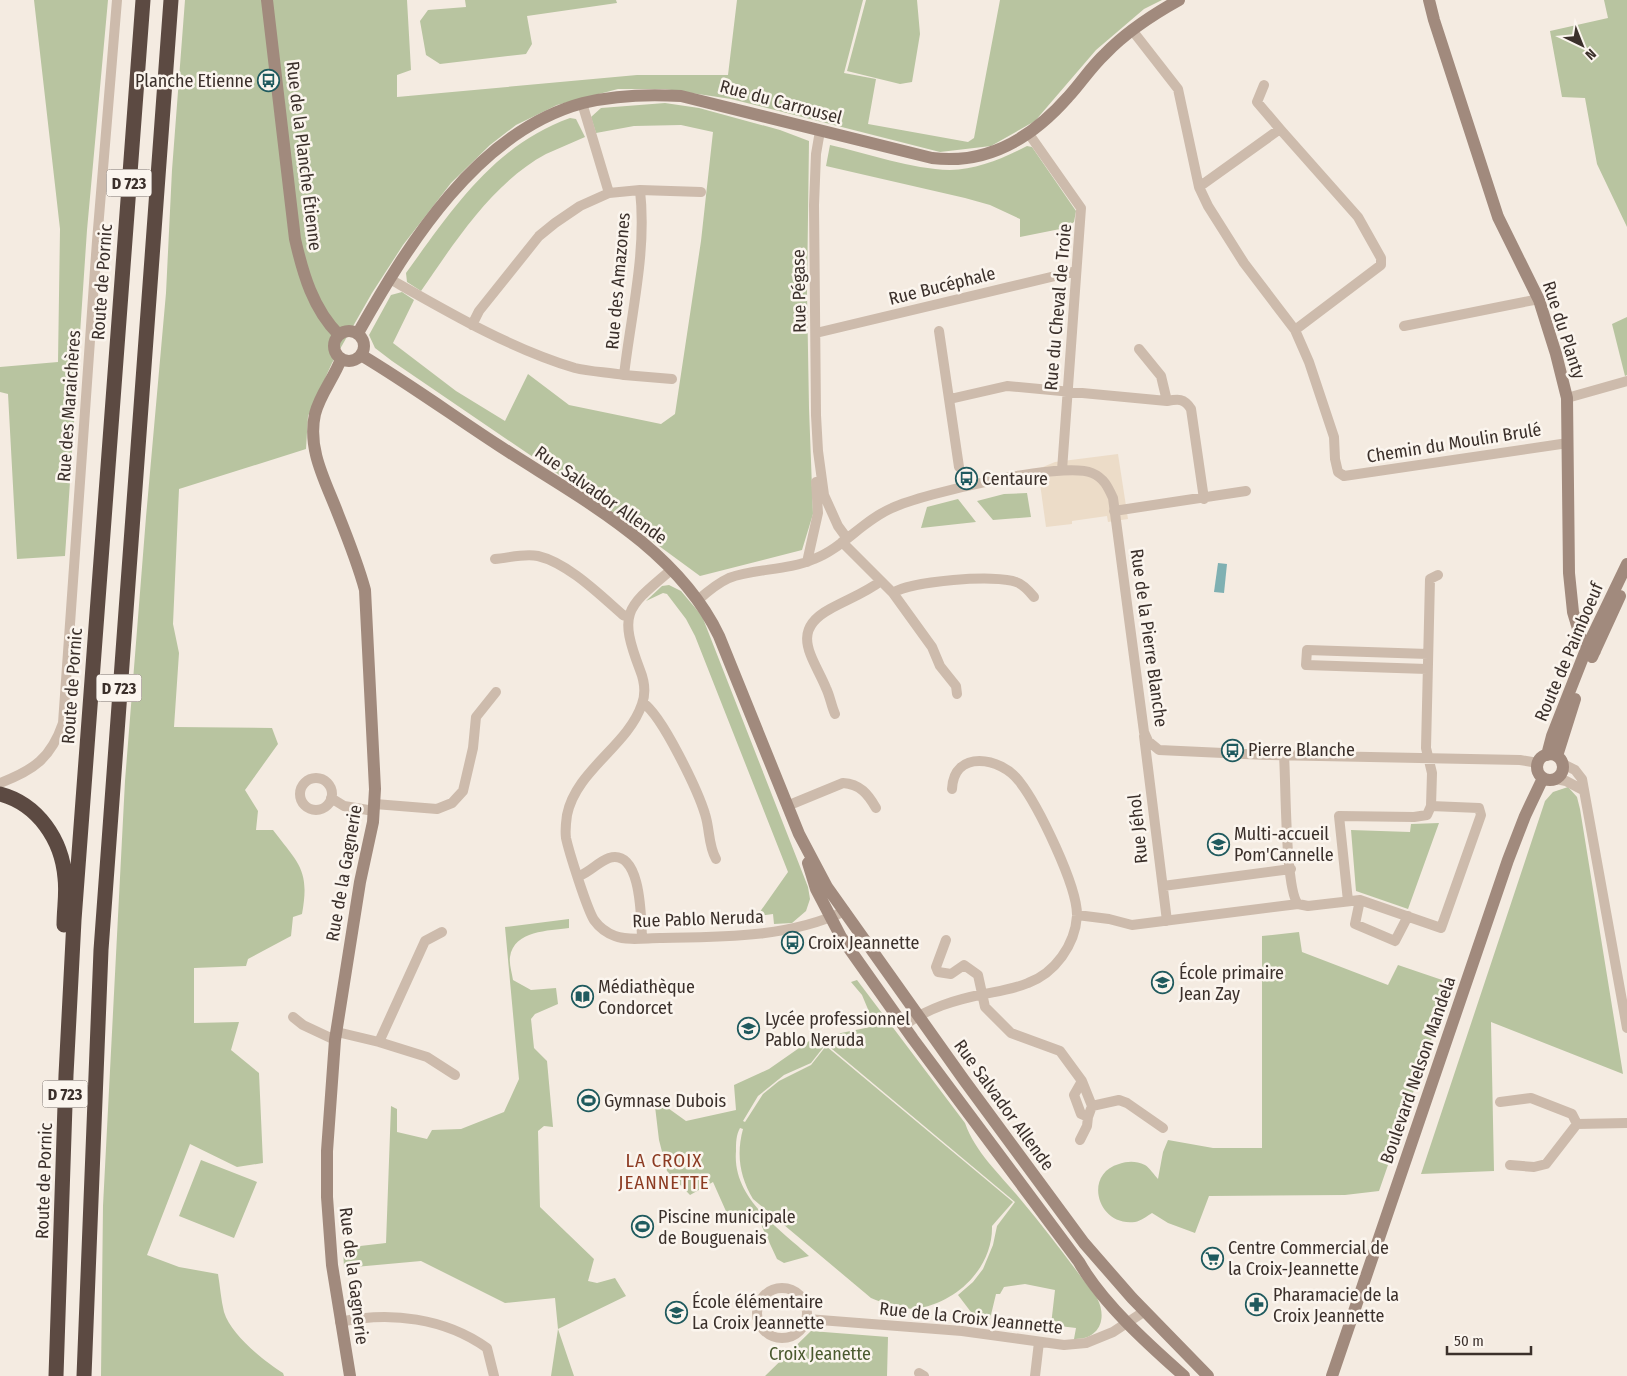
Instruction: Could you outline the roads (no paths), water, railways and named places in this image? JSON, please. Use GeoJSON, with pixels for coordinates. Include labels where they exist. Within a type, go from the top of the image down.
{"type":"FeatureCollection","features":[{"type":"Feature","properties":{"kind":"highway","name":"Route de Pornic"},"geometry":{"type":"LineString","coordinates":[[56,1376],[72,964],[143,0]]}},
{"type":"Feature","properties":{"kind":"highway","name":"D 723"},"geometry":{"type":"LineString","coordinates":[[84,1376],[101,940],[171,0]]}},
{"type":"Feature","properties":{"kind":"highway"},"geometry":{"type":"LineString","coordinates":[[0,794],[28,806],[46,824],[60,849],[65,878],[64,942],[72,964]]}},
{"type":"Feature","properties":{"kind":"street","name":"Rue des Maraichères"},"geometry":{"type":"LineString","coordinates":[[0,783],[24,774],[36,766],[51,750],[63,722],[97,236],[117,0]]}},
{"type":"Feature","properties":{"kind":"street","name":"Rue de la Planche Étienne"},"geometry":{"type":"LineString","coordinates":[[268,0],[295,239],[302,272],[328,324],[339,335]]}},
{"type":"Feature","properties":{"kind":"street","name":"Rue du Carrousel"},"geometry":{"type":"LineString","coordinates":[[358,334],[390,279],[446,201],[488,156],[534,123],[582,103],[610,97],[639,94],[682,96],[820,131],[951,160],[984,156],[1008,146],[1029,134],[1053,114],[1106,52],[1132,30],[1179,0]]}},
{"type":"Feature","properties":{"kind":"street","name":"Rue du Planty"},"geometry":{"type":"LineString","coordinates":[[1429,0],[1498,217],[1539,299],[1567,398],[1571,595],[1580,636],[1591,649]]}},
{"type":"Feature","properties":{"kind":"street"},"geometry":{"type":"LineString","coordinates":[[1132,30],[1178,89],[1199,187],[1208,206],[1244,262],[1295,330],[1377,269],[1381,265],[1381,258],[1358,217],[1257,102],[1264,85]]}},
{"type":"Feature","properties":{"kind":"street"},"geometry":{"type":"LineString","coordinates":[[582,103],[609,193]]}},
{"type":"Feature","properties":{"kind":"street"},"geometry":{"type":"LineString","coordinates":[[1199,187],[1280,129]]}},
{"type":"Feature","properties":{"kind":"street","name":"Rue Pégase"},"geometry":{"type":"LineString","coordinates":[[820,131],[816,154],[814,205],[816,415],[818,451],[824,495],[844,540],[893,593],[932,647],[940,666],[956,686],[957,694]]}},
{"type":"Feature","properties":{"kind":"street","name":"Rue du Cheval de Troie"},"geometry":{"type":"LineString","coordinates":[[1029,134],[1081,208],[1062,470]]}},
{"type":"Feature","properties":{"kind":"street","name":"Rue des Amazones"},"geometry":{"type":"LineString","coordinates":[[624,375],[636,291],[643,217],[640,190]]}},
{"type":"Feature","properties":{"kind":"street","name":"Rue des Amazones"},"geometry":{"type":"LineString","coordinates":[[472,325],[479,312],[539,236],[580,206],[609,193],[640,190],[701,192]]}},
{"type":"Feature","properties":{"kind":"street","name":"Rue Bucéphale"},"geometry":{"type":"LineString","coordinates":[[816,333],[1076,271]]}},
{"type":"Feature","properties":{"kind":"street","name":"Rue des Amazones"},"geometry":{"type":"LineString","coordinates":[[390,279],[472,325],[576,368],[672,379]]}},
{"type":"Feature","properties":{"kind":"street"},"geometry":{"type":"LineString","coordinates":[[1404,326],[1539,299]]}},
{"type":"Feature","properties":{"kind":"street","name":"Chemin du Moulin Brulé"},"geometry":{"type":"LineString","coordinates":[[1295,330],[1309,362],[1334,437],[1335,459],[1338,472],[1344,476],[1568,443]]}},
{"type":"Feature","properties":{"kind":"street"},"geometry":{"type":"LineString","coordinates":[[350,331],[358,334],[365,346],[361,356],[354,360],[341,359],[334,348],[339,335],[350,331]]}},
{"type":"Feature","properties":{"kind":"street"},"geometry":{"type":"LineString","coordinates":[[940,331],[959,467]]}},
{"type":"Feature","properties":{"kind":"street"},"geometry":{"type":"LineString","coordinates":[[1139,349],[1161,376],[1167,401]]}},
{"type":"Feature","properties":{"kind":"street","name":"Rue Salvador Allende"},"geometry":{"type":"LineString","coordinates":[[361,356],[599,511],[643,543],[698,600],[705,609],[719,636],[799,834],[827,887],[1084,1243],[1145,1311],[1208,1376]]}},
{"type":"Feature","properties":{"kind":"street","name":"Rue de la Gagnerie"},"geometry":{"type":"LineString","coordinates":[[341,359],[319,402],[315,414],[314,434],[319,468],[359,569],[365,590],[375,807],[356,902],[336,1036],[330,1091],[327,1198],[332,1265],[350,1376]]}},
{"type":"Feature","properties":{"kind":"street"},"geometry":{"type":"LineString","coordinates":[[1567,398],[1627,381]]}},
{"type":"Feature","properties":{"kind":"street"},"geometry":{"type":"LineString","coordinates":[[950,398],[1007,386],[1167,401],[1180,399],[1186,402],[1191,409],[1204,499]]}},
{"type":"Feature","properties":{"kind":"street","name":"Rue Pégase"},"geometry":{"type":"LineString","coordinates":[[807,562],[818,513],[815,467],[818,451]]}},
{"type":"Feature","properties":{"kind":"street","name":"Rue de la Pierre Blanche"},"geometry":{"type":"LineString","coordinates":[[698,600],[730,578],[807,562],[831,552],[844,540],[880,514],[925,496],[990,482],[1062,470],[1091,472],[1101,478],[1113,498],[1144,732],[1148,741],[1165,752],[1284,756],[1551,759]]}},
{"type":"Feature","properties":{"kind":"street"},"geometry":{"type":"LineString","coordinates":[[1114,510],[1204,499],[1246,491]]}},
{"type":"Feature","properties":{"kind":"street"},"geometry":{"type":"LineString","coordinates":[[495,559],[528,555],[539,556],[576,575],[623,615],[628,617]]}},
{"type":"Feature","properties":{"kind":"street","name":"Route de Paimboeuf"},"geometry":{"type":"LineString","coordinates":[[1550,778],[1562,772],[1551,759],[1572,707],[1591,649],[1627,564]]}},
{"type":"Feature","properties":{"kind":"street"},"geometry":{"type":"LineString","coordinates":[[671,570],[636,601],[628,617],[628,638],[643,677],[643,703],[648,707],[670,738],[705,814],[712,851],[716,859]]}},
{"type":"Feature","properties":{"kind":"street"},"geometry":{"type":"LineString","coordinates":[[1348,901],[1339,816],[1414,817],[1427,815],[1431,806],[1432,773],[1426,748],[1427,669],[1430,578],[1438,575]]}},
{"type":"Feature","properties":{"kind":"street"},"geometry":{"type":"LineString","coordinates":[[893,593],[918,584],[995,577],[1016,582],[1034,597]]}},
{"type":"Feature","properties":{"kind":"street","name":"Route de Paimboeuf"},"geometry":{"type":"LineString","coordinates":[[1591,649],[1627,579]]}},
{"type":"Feature","properties":{"kind":"street"},"geometry":{"type":"LineString","coordinates":[[835,714],[827,690],[811,656],[806,640],[807,634],[814,620],[822,614],[864,593],[881,581]]}},
{"type":"Feature","properties":{"kind":"street"},"geometry":{"type":"LineString","coordinates":[[1427,669],[1306,665],[1306,658],[1307,650],[1428,654]]}},
{"type":"Feature","properties":{"kind":"street"},"geometry":{"type":"LineString","coordinates":[[331,798],[344,806],[437,809],[452,803],[463,791],[473,748],[476,717],[496,692]]}},
{"type":"Feature","properties":{"kind":"street","name":"Rue Pablo Neruda"},"geometry":{"type":"LineString","coordinates":[[643,703],[623,734],[578,788],[570,804],[567,817],[566,839],[588,907],[597,923],[616,936],[642,938],[769,933],[830,918],[845,912]]}},
{"type":"Feature","properties":{"kind":"street","name":"Rue Jéhol"},"geometry":{"type":"LineString","coordinates":[[1144,732],[1159,870],[1167,921]]}},
{"type":"Feature","properties":{"kind":"street"},"geometry":{"type":"LineString","coordinates":[[1284,756],[1293,894],[1298,904]]}},
{"type":"Feature","properties":{"kind":"street"},"geometry":{"type":"LineString","coordinates":[[1583,790],[1566,781],[1550,778],[1538,772],[1551,759],[1578,774],[1583,790],[1627,1028]]}},
{"type":"Feature","properties":{"kind":"street"},"geometry":{"type":"LineString","coordinates":[[904,1025],[918,1015],[944,1003],[1029,983],[1046,973],[1066,951],[1077,915],[1069,882],[1042,817],[1020,782],[1012,773],[1004,767],[981,760],[966,764],[958,770],[952,780],[952,789]]}},
{"type":"Feature","properties":{"kind":"street","name":"Boulevard Nelson Mandela"},"geometry":{"type":"LineString","coordinates":[[1332,1376],[1508,860],[1525,816],[1550,778]]}},
{"type":"Feature","properties":{"kind":"street"},"geometry":{"type":"LineString","coordinates":[[787,806],[843,783],[852,784],[861,789],[869,796],[876,808]]}},
{"type":"Feature","properties":{"kind":"street"},"geometry":{"type":"LineString","coordinates":[[1077,915],[1109,919],[1132,926],[1298,904],[1308,906],[1360,900],[1441,928],[1482,815],[1479,808],[1431,806]]}},
{"type":"Feature","properties":{"kind":"street","name":"Rue Salvador Allende"},"geometry":{"type":"LineString","coordinates":[[799,834],[816,889],[830,918],[904,1025],[1079,1262],[1088,1278],[1127,1322],[1184,1376]]}},
{"type":"Feature","properties":{"kind":"street"},"geometry":{"type":"LineString","coordinates":[[579,876],[608,859],[614,858],[628,864],[636,879],[642,938]]}},
{"type":"Feature","properties":{"kind":"street"},"geometry":{"type":"LineString","coordinates":[[1162,886],[1291,870]]}},
{"type":"Feature","properties":{"kind":"street"},"geometry":{"type":"LineString","coordinates":[[1360,900],[1355,924],[1395,941],[1408,916]]}},
{"type":"Feature","properties":{"kind":"street"},"geometry":{"type":"LineString","coordinates":[[378,1042],[425,941],[442,932]]}},
{"type":"Feature","properties":{"kind":"street"},"geometry":{"type":"LineString","coordinates":[[946,940],[936,967],[938,972],[951,974],[964,965],[969,966],[978,976],[985,1007],[1011,1033],[1060,1051],[1082,1081],[1092,1106],[1087,1126],[1080,1140]]}},
{"type":"Feature","properties":{"kind":"street"},"geometry":{"type":"LineString","coordinates":[[294,1017],[302,1025],[336,1036],[378,1042],[427,1057],[455,1075]]}},
{"type":"Feature","properties":{"kind":"street"},"geometry":{"type":"LineString","coordinates":[[1082,1081],[1074,1096],[1081,1114],[1088,1117]]}},
{"type":"Feature","properties":{"kind":"street"},"geometry":{"type":"LineString","coordinates":[[1500,1102],[1531,1098],[1572,1114],[1577,1124]]}},
{"type":"Feature","properties":{"kind":"street"},"geometry":{"type":"LineString","coordinates":[[1092,1106],[1119,1100],[1127,1103],[1163,1128]]}},
{"type":"Feature","properties":{"kind":"street"},"geometry":{"type":"LineString","coordinates":[[1577,1124],[1627,1123]]}},
{"type":"Feature","properties":{"kind":"street"},"geometry":{"type":"LineString","coordinates":[[1510,1165],[1534,1167],[1546,1164],[1577,1124]]}},
{"type":"Feature","properties":{"kind":"street"},"geometry":{"type":"LineString","coordinates":[[787,1287],[803,1299],[806,1305],[806,1319],[802,1328],[795,1334],[779,1338],[772,1336],[761,1328],[756,1316],[756,1308],[762,1296],[767,1292],[773,1288],[787,1287]]}},
{"type":"Feature","properties":{"kind":"street","name":"Rue de la Croix Jeannette"},"geometry":{"type":"LineString","coordinates":[[806,1319],[962,1332],[1064,1346],[1086,1343],[1113,1332],[1145,1311]]}},
{"type":"Feature","properties":{"kind":"street"},"geometry":{"type":"LineString","coordinates":[[340,1322],[373,1317],[404,1318],[458,1330],[487,1348],[494,1376]]}},
{"type":"Feature","properties":{"kind":"street"},"geometry":{"type":"LineString","coordinates":[[1035,1376],[1039,1342]]}},
{"type":"Feature","properties":{"kind":"water"},"geometry":{"type":"Polygon","coordinates":[[[1218,563],[1227,564],[1224,593],[1214,592],[1218,563]]]}},
{"type":"Feature","properties":{"kind":"place","name":"Planche Etienne"},"geometry":{"type":"Point","coordinates":[269,81]}},
{"type":"Feature","properties":{"kind":"place","name":"Centaure"},"geometry":{"type":"Point","coordinates":[966,479]}},
{"type":"Feature","properties":{"kind":"place","name":"Pierre Blanche"},"geometry":{"type":"Point","coordinates":[1232,750]}},
{"type":"Feature","properties":{"kind":"place","name":"Multi-accueil Pom'Cannelle"},"geometry":{"type":"Point","coordinates":[1218,844]}},
{"type":"Feature","properties":{"kind":"place","name":"Croix Jeannette"},"geometry":{"type":"Point","coordinates":[792,943]}},
{"type":"Feature","properties":{"kind":"place","name":"École primaire Jean Zay"},"geometry":{"type":"Point","coordinates":[1163,983]}},
{"type":"Feature","properties":{"kind":"place","name":"Médiathèque Condorcet"},"geometry":{"type":"Point","coordinates":[582,997]}},
{"type":"Feature","properties":{"kind":"place","name":"Lycée professionnel Pablo Neruda"},"geometry":{"type":"Point","coordinates":[749,1029]}},
{"type":"Feature","properties":{"kind":"place","name":"Gymnase Dubois"},"geometry":{"type":"Point","coordinates":[588,1101]}},
{"type":"Feature","properties":{"kind":"place","name":"Piscine municipale de Bouguenais"},"geometry":{"type":"Point","coordinates":[642,1227]}},
{"type":"Feature","properties":{"kind":"place","name":"Centre Commercial de la Croix-Jeannette"},"geometry":{"type":"Point","coordinates":[1212,1258]}},
{"type":"Feature","properties":{"kind":"place","name":"Pharamacie de la Croix Jeannette"},"geometry":{"type":"Point","coordinates":[1257,1305]}},
{"type":"Feature","properties":{"kind":"place","name":"École élémentaire La Croix Jeannette"},"geometry":{"type":"Point","coordinates":[676,1312]}},
{"type":"Feature","properties":{"kind":"district","name":"LA CROIX JEANNETTE"},"geometry":{"type":"Point","coordinates":[664,1171]}},
{"type":"Feature","properties":{"kind":"park label","name":"Croix Jeanette"},"geometry":{"type":"Point","coordinates":[820,1354]}}]}
